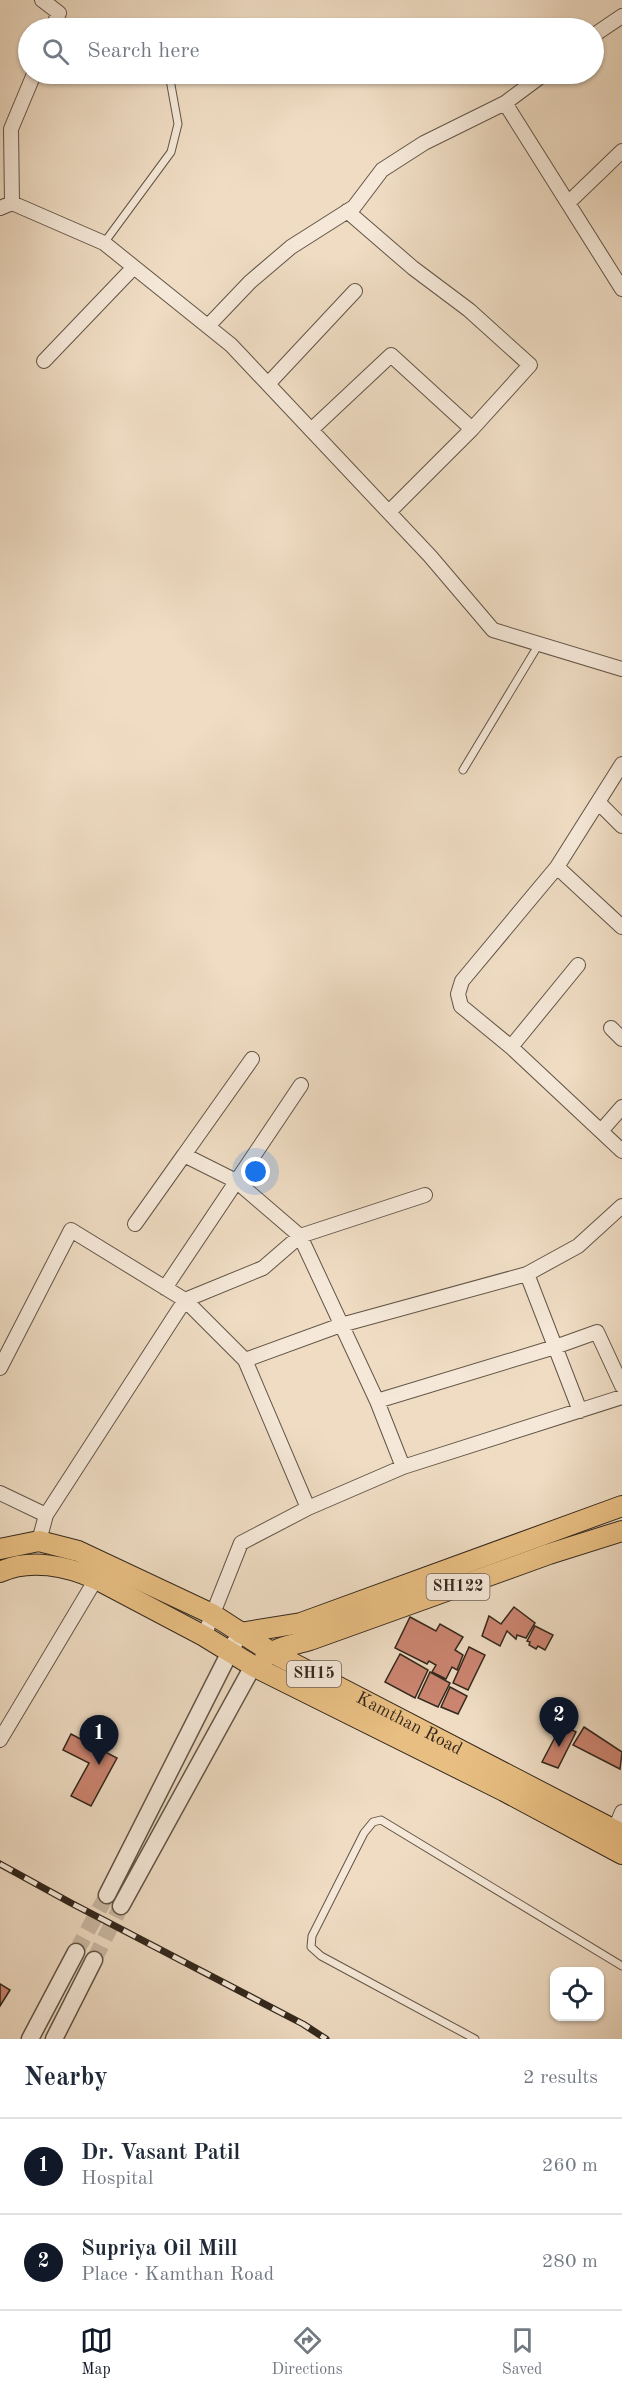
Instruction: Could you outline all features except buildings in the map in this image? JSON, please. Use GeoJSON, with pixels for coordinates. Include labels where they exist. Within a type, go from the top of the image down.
{"type":"FeatureCollection","features":[{"type":"Feature","properties":{"kind":"main road"},"geometry":{"type":"LineString","coordinates":[[240,1633],[301,1623],[622,1506]]}},
{"type":"Feature","properties":{"kind":"main road","name":"SH122"},"geometry":{"type":"LineString","coordinates":[[253,1666],[271,1652],[310,1641],[549,1554],[622,1531]]}},
{"type":"Feature","properties":{"kind":"main road","name":"Kamthan Road"},"geometry":{"type":"LineString","coordinates":[[0,1549],[39,1541],[69,1549],[212,1614],[271,1652],[617,1835]]}},
{"type":"Feature","properties":{"kind":"main road"},"geometry":{"type":"LineString","coordinates":[[64,1569],[69,1549]]}},
{"type":"Feature","properties":{"kind":"main road","name":"Kamthan Road"},"geometry":{"type":"LineString","coordinates":[[0,1572],[37,1564],[82,1573],[204,1636],[253,1666],[504,1791],[617,1835]]}},
{"type":"Feature","properties":{"kind":"street"},"geometry":{"type":"LineString","coordinates":[[42,0],[59,13],[57,18]]}},
{"type":"Feature","properties":{"kind":"street"},"geometry":{"type":"LineString","coordinates":[[604,28],[622,16]]}},
{"type":"Feature","properties":{"kind":"street"},"geometry":{"type":"LineString","coordinates":[[30,84],[10,129],[6,206],[104,243],[231,345],[430,556],[493,630],[622,669]]}},
{"type":"Feature","properties":{"kind":"street"},"geometry":{"type":"LineString","coordinates":[[208,326],[250,282],[291,247],[354,207],[382,170],[424,143],[505,103],[531,84]]}},
{"type":"Feature","properties":{"kind":"street"},"geometry":{"type":"LineString","coordinates":[[505,103],[622,289]]}},
{"type":"Feature","properties":{"kind":"street"},"geometry":{"type":"LineString","coordinates":[[568,203],[622,151]]}},
{"type":"Feature","properties":{"kind":"street"},"geometry":{"type":"LineString","coordinates":[[347,211],[413,268],[469,310],[530,365],[472,429],[388,512]]}},
{"type":"Feature","properties":{"kind":"street"},"geometry":{"type":"LineString","coordinates":[[44,361],[134,267]]}},
{"type":"Feature","properties":{"kind":"street"},"geometry":{"type":"LineString","coordinates":[[268,384],[355,291]]}},
{"type":"Feature","properties":{"kind":"street"},"geometry":{"type":"LineString","coordinates":[[311,430],[391,355],[472,429]]}},
{"type":"Feature","properties":{"kind":"street"},"geometry":{"type":"LineString","coordinates":[[622,764],[557,867],[462,981],[458,994],[461,1006],[511,1047],[622,1151]]}},
{"type":"Feature","properties":{"kind":"street"},"geometry":{"type":"LineString","coordinates":[[598,802],[622,826]]}},
{"type":"Feature","properties":{"kind":"street"},"geometry":{"type":"LineString","coordinates":[[557,867],[622,927]]}},
{"type":"Feature","properties":{"kind":"street"},"geometry":{"type":"LineString","coordinates":[[511,1047],[578,965]]}},
{"type":"Feature","properties":{"kind":"street"},"geometry":{"type":"LineString","coordinates":[[611,1028],[622,1039]]}},
{"type":"Feature","properties":{"kind":"street"},"geometry":{"type":"LineString","coordinates":[[135,1224],[252,1059]]}},
{"type":"Feature","properties":{"kind":"street"},"geometry":{"type":"LineString","coordinates":[[165,1288],[301,1085]]}},
{"type":"Feature","properties":{"kind":"street"},"geometry":{"type":"LineString","coordinates":[[601,1131],[622,1107]]}},
{"type":"Feature","properties":{"kind":"street"},"geometry":{"type":"LineString","coordinates":[[184,1155],[236,1181],[300,1236],[377,1401],[403,1467]]}},
{"type":"Feature","properties":{"kind":"street"},"geometry":{"type":"LineString","coordinates":[[39,1541],[46,1515],[185,1300],[263,1268],[300,1236],[425,1195]]}},
{"type":"Feature","properties":{"kind":"street"},"geometry":{"type":"LineString","coordinates":[[245,1360],[341,1325],[527,1274],[578,1246],[622,1206]]}},
{"type":"Feature","properties":{"kind":"street"},"geometry":{"type":"LineString","coordinates":[[0,1368],[71,1230],[185,1300],[245,1360],[308,1508]]}},
{"type":"Feature","properties":{"kind":"street"},"geometry":{"type":"LineString","coordinates":[[527,1274],[580,1411]]}},
{"type":"Feature","properties":{"kind":"street"},"geometry":{"type":"LineString","coordinates":[[377,1401],[597,1332],[622,1386]]}},
{"type":"Feature","properties":{"kind":"street"},"geometry":{"type":"LineString","coordinates":[[204,1636],[241,1543],[308,1508],[403,1467],[622,1397]]}},
{"type":"Feature","properties":{"kind":"street"},"geometry":{"type":"LineString","coordinates":[[0,1493],[46,1515]]}},
{"type":"Feature","properties":{"kind":"street"},"geometry":{"type":"LineString","coordinates":[[0,1740],[96,1579]]}},
{"type":"Feature","properties":{"kind":"street"},"geometry":{"type":"LineString","coordinates":[[107,1895],[240,1633]]}},
{"type":"Feature","properties":{"kind":"street"},"geometry":{"type":"LineString","coordinates":[[121,1906],[253,1666]]}},
{"type":"Feature","properties":{"kind":"street"},"geometry":{"type":"LineString","coordinates":[[30,2039],[76,1952]]}},
{"type":"Feature","properties":{"kind":"street"},"geometry":{"type":"LineString","coordinates":[[54,2039],[94,1960]]}},
{"type":"Feature","properties":{"kind":"lane"},"geometry":{"type":"LineString","coordinates":[[104,243],[171,152],[178,124],[171,84]]}},
{"type":"Feature","properties":{"kind":"lane"},"geometry":{"type":"LineString","coordinates":[[463,770],[539,644]]}},
{"type":"Feature","properties":{"kind":"lane"},"geometry":{"type":"LineString","coordinates":[[475,2039],[321,1956],[311,1947],[312,1936],[364,1833],[373,1822],[381,1820],[622,1966]]}},
{"type":"Feature","properties":{"kind":"tunnel"},"geometry":{"type":"LineString","coordinates":[[76,1952],[107,1895]]}},
{"type":"Feature","properties":{"kind":"tunnel"},"geometry":{"type":"LineString","coordinates":[[94,1960],[121,1906]]}},
{"type":"Feature","properties":{"kind":"railway"},"geometry":{"type":"LineString","coordinates":[[0,1864],[303,2024],[326,2039]]}},
{"type":"Feature","properties":{"kind":"place","name":"Supriya Oil Mill"},"geometry":{"type":"Point","coordinates":[559,1747]}},
{"type":"Feature","properties":{"kind":"place","name":"Dr. Vasant Patil"},"geometry":{"type":"Point","coordinates":[99,1765]}}]}
